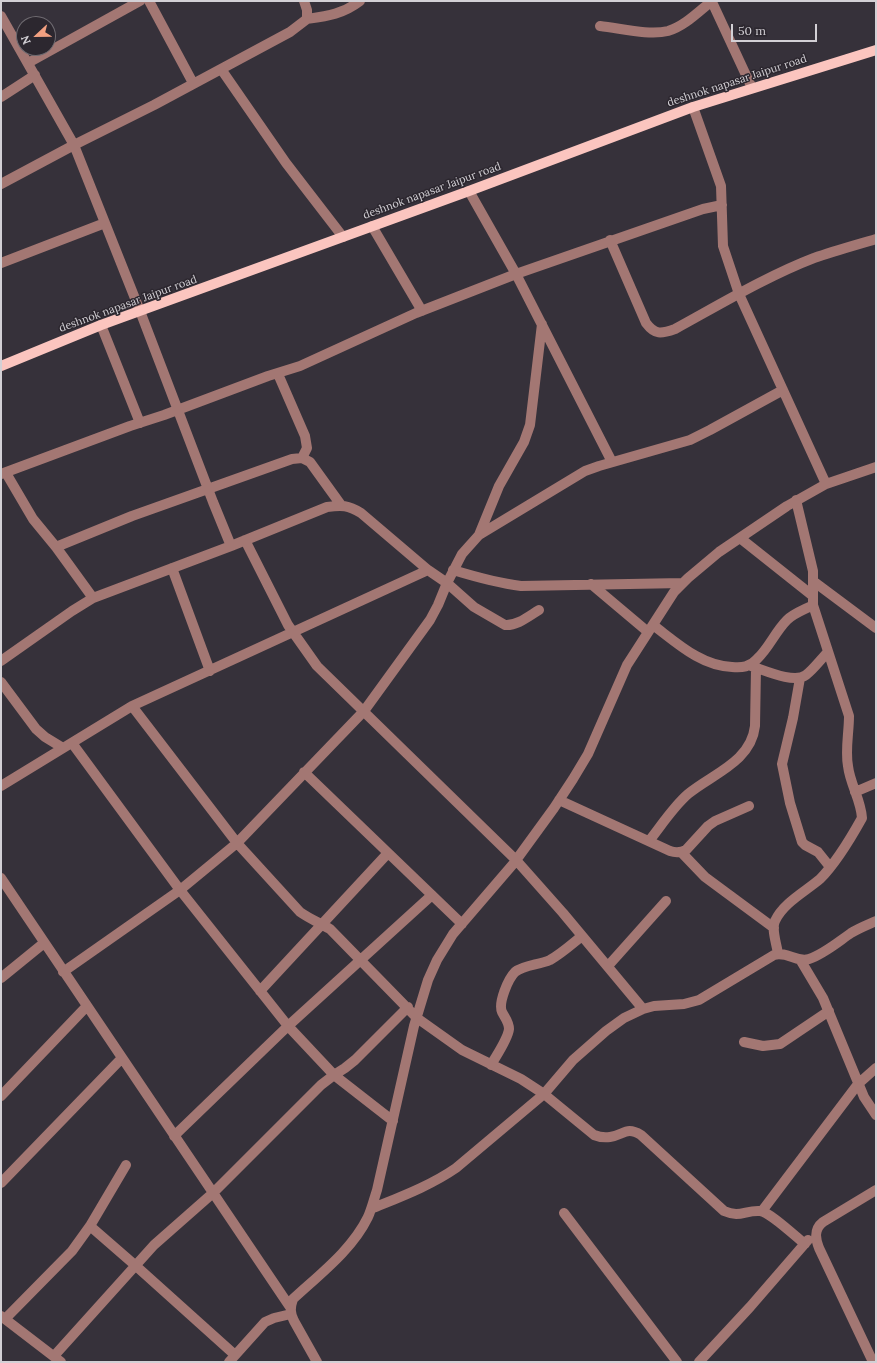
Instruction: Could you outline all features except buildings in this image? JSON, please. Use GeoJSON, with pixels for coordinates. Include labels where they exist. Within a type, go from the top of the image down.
{"type":"FeatureCollection","features":[{"type":"Feature","properties":{"kind":"main road","name":"deshnok napasar Jaipur road"},"geometry":{"type":"LineString","coordinates":[[1,366],[101,325],[469,191],[693,106],[876,50]]}},
{"type":"Feature","properties":{"kind":"street"},"geometry":{"type":"LineString","coordinates":[[28,63],[140,1]]}},
{"type":"Feature","properties":{"kind":"street"},"geometry":{"type":"LineString","coordinates":[[149,1],[193,83]]}},
{"type":"Feature","properties":{"kind":"street"},"geometry":{"type":"LineString","coordinates":[[304,1],[307,10],[307,19]]}},
{"type":"Feature","properties":{"kind":"street"},"geometry":{"type":"LineString","coordinates":[[1,184],[290,32],[307,19],[335,14],[352,7],[360,1]]}},
{"type":"Feature","properties":{"kind":"street"},"geometry":{"type":"LineString","coordinates":[[600,26],[649,32],[668,31],[684,23],[712,1],[752,88]]}},
{"type":"Feature","properties":{"kind":"street"},"geometry":{"type":"LineString","coordinates":[[1,16],[74,145],[231,546]]}},
{"type":"Feature","properties":{"kind":"street"},"geometry":{"type":"LineString","coordinates":[[221,69],[286,163],[343,237]]}},
{"type":"Feature","properties":{"kind":"street"},"geometry":{"type":"LineString","coordinates":[[1,97],[35,75]]}},
{"type":"Feature","properties":{"kind":"street"},"geometry":{"type":"LineString","coordinates":[[693,106],[721,186],[723,246],[727,261],[739,294],[826,484]]}},
{"type":"Feature","properties":{"kind":"street"},"geometry":{"type":"LineString","coordinates":[[469,191],[516,274],[612,462]]}},
{"type":"Feature","properties":{"kind":"street"},"geometry":{"type":"LineString","coordinates":[[93,598],[56,547],[33,519],[3,474],[300,366],[422,310],[516,274],[703,208],[722,205]]}},
{"type":"Feature","properties":{"kind":"street"},"geometry":{"type":"LineString","coordinates":[[1,263],[105,223]]}},
{"type":"Feature","properties":{"kind":"street"},"geometry":{"type":"LineString","coordinates":[[372,226],[422,310]]}},
{"type":"Feature","properties":{"kind":"street"},"geometry":{"type":"LineString","coordinates":[[610,240],[646,323],[651,330],[659,333],[675,329],[739,294],[815,258],[876,239]]}},
{"type":"Feature","properties":{"kind":"street"},"geometry":{"type":"LineString","coordinates":[[479,535],[499,486],[524,442],[530,425],[542,324]]}},
{"type":"Feature","properties":{"kind":"street"},"geometry":{"type":"LineString","coordinates":[[101,325],[140,423]]}},
{"type":"Feature","properties":{"kind":"street"},"geometry":{"type":"LineString","coordinates":[[278,374],[305,436],[307,448],[302,458]]}},
{"type":"Feature","properties":{"kind":"street"},"geometry":{"type":"LineString","coordinates":[[63,972],[180,890],[237,843],[364,711],[430,620],[462,554],[479,535],[585,472],[612,462],[690,440],[783,390]]}},
{"type":"Feature","properties":{"kind":"street"},"geometry":{"type":"LineString","coordinates":[[56,547],[132,516],[292,459],[302,458],[310,462],[341,505]]}},
{"type":"Feature","properties":{"kind":"street"},"geometry":{"type":"LineString","coordinates":[[291,1311],[293,1299],[344,1251],[361,1229],[369,1215],[377,1190],[417,1018],[428,980],[437,960],[453,934],[516,860],[559,800],[588,754],[627,665],[674,592],[719,552],[796,500],[826,484],[876,467]]}},
{"type":"Feature","properties":{"kind":"street"},"geometry":{"type":"LineString","coordinates":[[778,954],[774,922],[792,900],[819,880],[830,867],[862,818],[861,810],[850,778],[847,758],[849,716],[813,601],[811,561],[796,500]]}},
{"type":"Feature","properties":{"kind":"street"},"geometry":{"type":"LineString","coordinates":[[1,661],[93,598],[231,546],[327,507],[341,505],[351,507],[361,513],[474,607],[505,625],[516,624],[539,610]]}},
{"type":"Feature","properties":{"kind":"street"},"geometry":{"type":"LineString","coordinates":[[740,538],[813,601]]}},
{"type":"Feature","properties":{"kind":"street"},"geometry":{"type":"LineString","coordinates":[[245,540],[282,615],[317,666],[516,860],[608,966],[643,1009]]}},
{"type":"Feature","properties":{"kind":"street"},"geometry":{"type":"LineString","coordinates":[[172,568],[210,671]]}},
{"type":"Feature","properties":{"kind":"street"},"geometry":{"type":"LineString","coordinates":[[1,786],[132,706],[428,570]]}},
{"type":"Feature","properties":{"kind":"street"},"geometry":{"type":"LineString","coordinates":[[453,570],[495,582],[521,586],[683,583]]}},
{"type":"Feature","properties":{"kind":"street"},"geometry":{"type":"LineString","coordinates":[[813,581],[876,628]]}},
{"type":"Feature","properties":{"kind":"street"},"geometry":{"type":"LineString","coordinates":[[591,584],[651,628],[706,662],[724,667],[740,668],[753,666],[792,678],[800,678],[806,675],[828,652]]}},
{"type":"Feature","properties":{"kind":"street"},"geometry":{"type":"LineString","coordinates":[[649,841],[688,794],[729,766],[739,757],[750,743],[754,736],[755,726],[753,666],[787,620],[813,601]]}},
{"type":"Feature","properties":{"kind":"street"},"geometry":{"type":"LineString","coordinates":[[800,678],[793,718],[783,757],[783,772],[790,803],[802,842],[818,852],[830,867]]}},
{"type":"Feature","properties":{"kind":"street"},"geometry":{"type":"LineString","coordinates":[[1,682],[36,729],[45,737],[68,746],[288,1026],[334,1074],[393,1121]]}},
{"type":"Feature","properties":{"kind":"street"},"geometry":{"type":"LineString","coordinates":[[132,706],[237,843],[300,912],[309,919],[330,930],[408,1007],[417,1018],[462,1050],[521,1079],[544,1094],[594,1135],[603,1138],[627,1131],[634,1131],[641,1135],[724,1211],[738,1215],[762,1211],[805,1244]]}},
{"type":"Feature","properties":{"kind":"street"},"geometry":{"type":"LineString","coordinates":[[304,772],[462,924]]}},
{"type":"Feature","properties":{"kind":"street"},"geometry":{"type":"LineString","coordinates":[[855,792],[876,783]]}},
{"type":"Feature","properties":{"kind":"street"},"geometry":{"type":"LineString","coordinates":[[559,800],[676,853],[686,850],[708,826],[715,821],[749,806]]}},
{"type":"Feature","properties":{"kind":"street"},"geometry":{"type":"LineString","coordinates":[[681,852],[705,876],[774,928]]}},
{"type":"Feature","properties":{"kind":"street"},"geometry":{"type":"LineString","coordinates":[[260,991],[388,853]]}},
{"type":"Feature","properties":{"kind":"street"},"geometry":{"type":"LineString","coordinates":[[2,880],[291,1311],[317,1362]]}},
{"type":"Feature","properties":{"kind":"street"},"geometry":{"type":"LineString","coordinates":[[174,1136],[288,1026],[432,895]]}},
{"type":"Feature","properties":{"kind":"street"},"geometry":{"type":"LineString","coordinates":[[608,966],[666,900]]}},
{"type":"Feature","properties":{"kind":"street"},"geometry":{"type":"LineString","coordinates":[[801,961],[816,957],[852,932],[876,921]]}},
{"type":"Feature","properties":{"kind":"street"},"geometry":{"type":"LineString","coordinates":[[491,1065],[508,1034],[508,1022],[500,1006],[511,977],[522,969],[552,959],[582,936]]}},
{"type":"Feature","properties":{"kind":"street"},"geometry":{"type":"LineString","coordinates":[[1,978],[44,943]]}},
{"type":"Feature","properties":{"kind":"street"},"geometry":{"type":"LineString","coordinates":[[371,1209],[441,1179],[456,1168],[544,1094],[572,1060],[624,1018],[643,1009],[654,1006],[684,1004],[700,1000],[769,957],[778,954],[787,955],[801,961],[829,1011],[858,1084],[864,1097],[876,1115]]}},
{"type":"Feature","properties":{"kind":"street"},"geometry":{"type":"LineString","coordinates":[[1,1096],[87,1006]]}},
{"type":"Feature","properties":{"kind":"street"},"geometry":{"type":"LineString","coordinates":[[126,1165],[90,1226],[72,1251],[3,1317],[58,1359],[154,1245],[213,1193],[321,1085],[355,1060],[408,1007]]}},
{"type":"Feature","properties":{"kind":"street"},"geometry":{"type":"LineString","coordinates":[[744,1042],[763,1046],[780,1044],[829,1011]]}},
{"type":"Feature","properties":{"kind":"street"},"geometry":{"type":"LineString","coordinates":[[1,1184],[122,1058]]}},
{"type":"Feature","properties":{"kind":"street"},"geometry":{"type":"LineString","coordinates":[[762,1211],[858,1084],[876,1068]]}},
{"type":"Feature","properties":{"kind":"street"},"geometry":{"type":"LineString","coordinates":[[698,1362],[805,1244],[823,1222],[876,1190]]}},
{"type":"Feature","properties":{"kind":"street"},"geometry":{"type":"LineString","coordinates":[[564,1213],[677,1362]]}},
{"type":"Feature","properties":{"kind":"street"},"geometry":{"type":"LineString","coordinates":[[90,1226],[136,1266],[232,1358],[265,1322],[291,1311]]}},
{"type":"Feature","properties":{"kind":"street"},"geometry":{"type":"LineString","coordinates":[[816,1230],[819,1248],[874,1362]]}}]}
